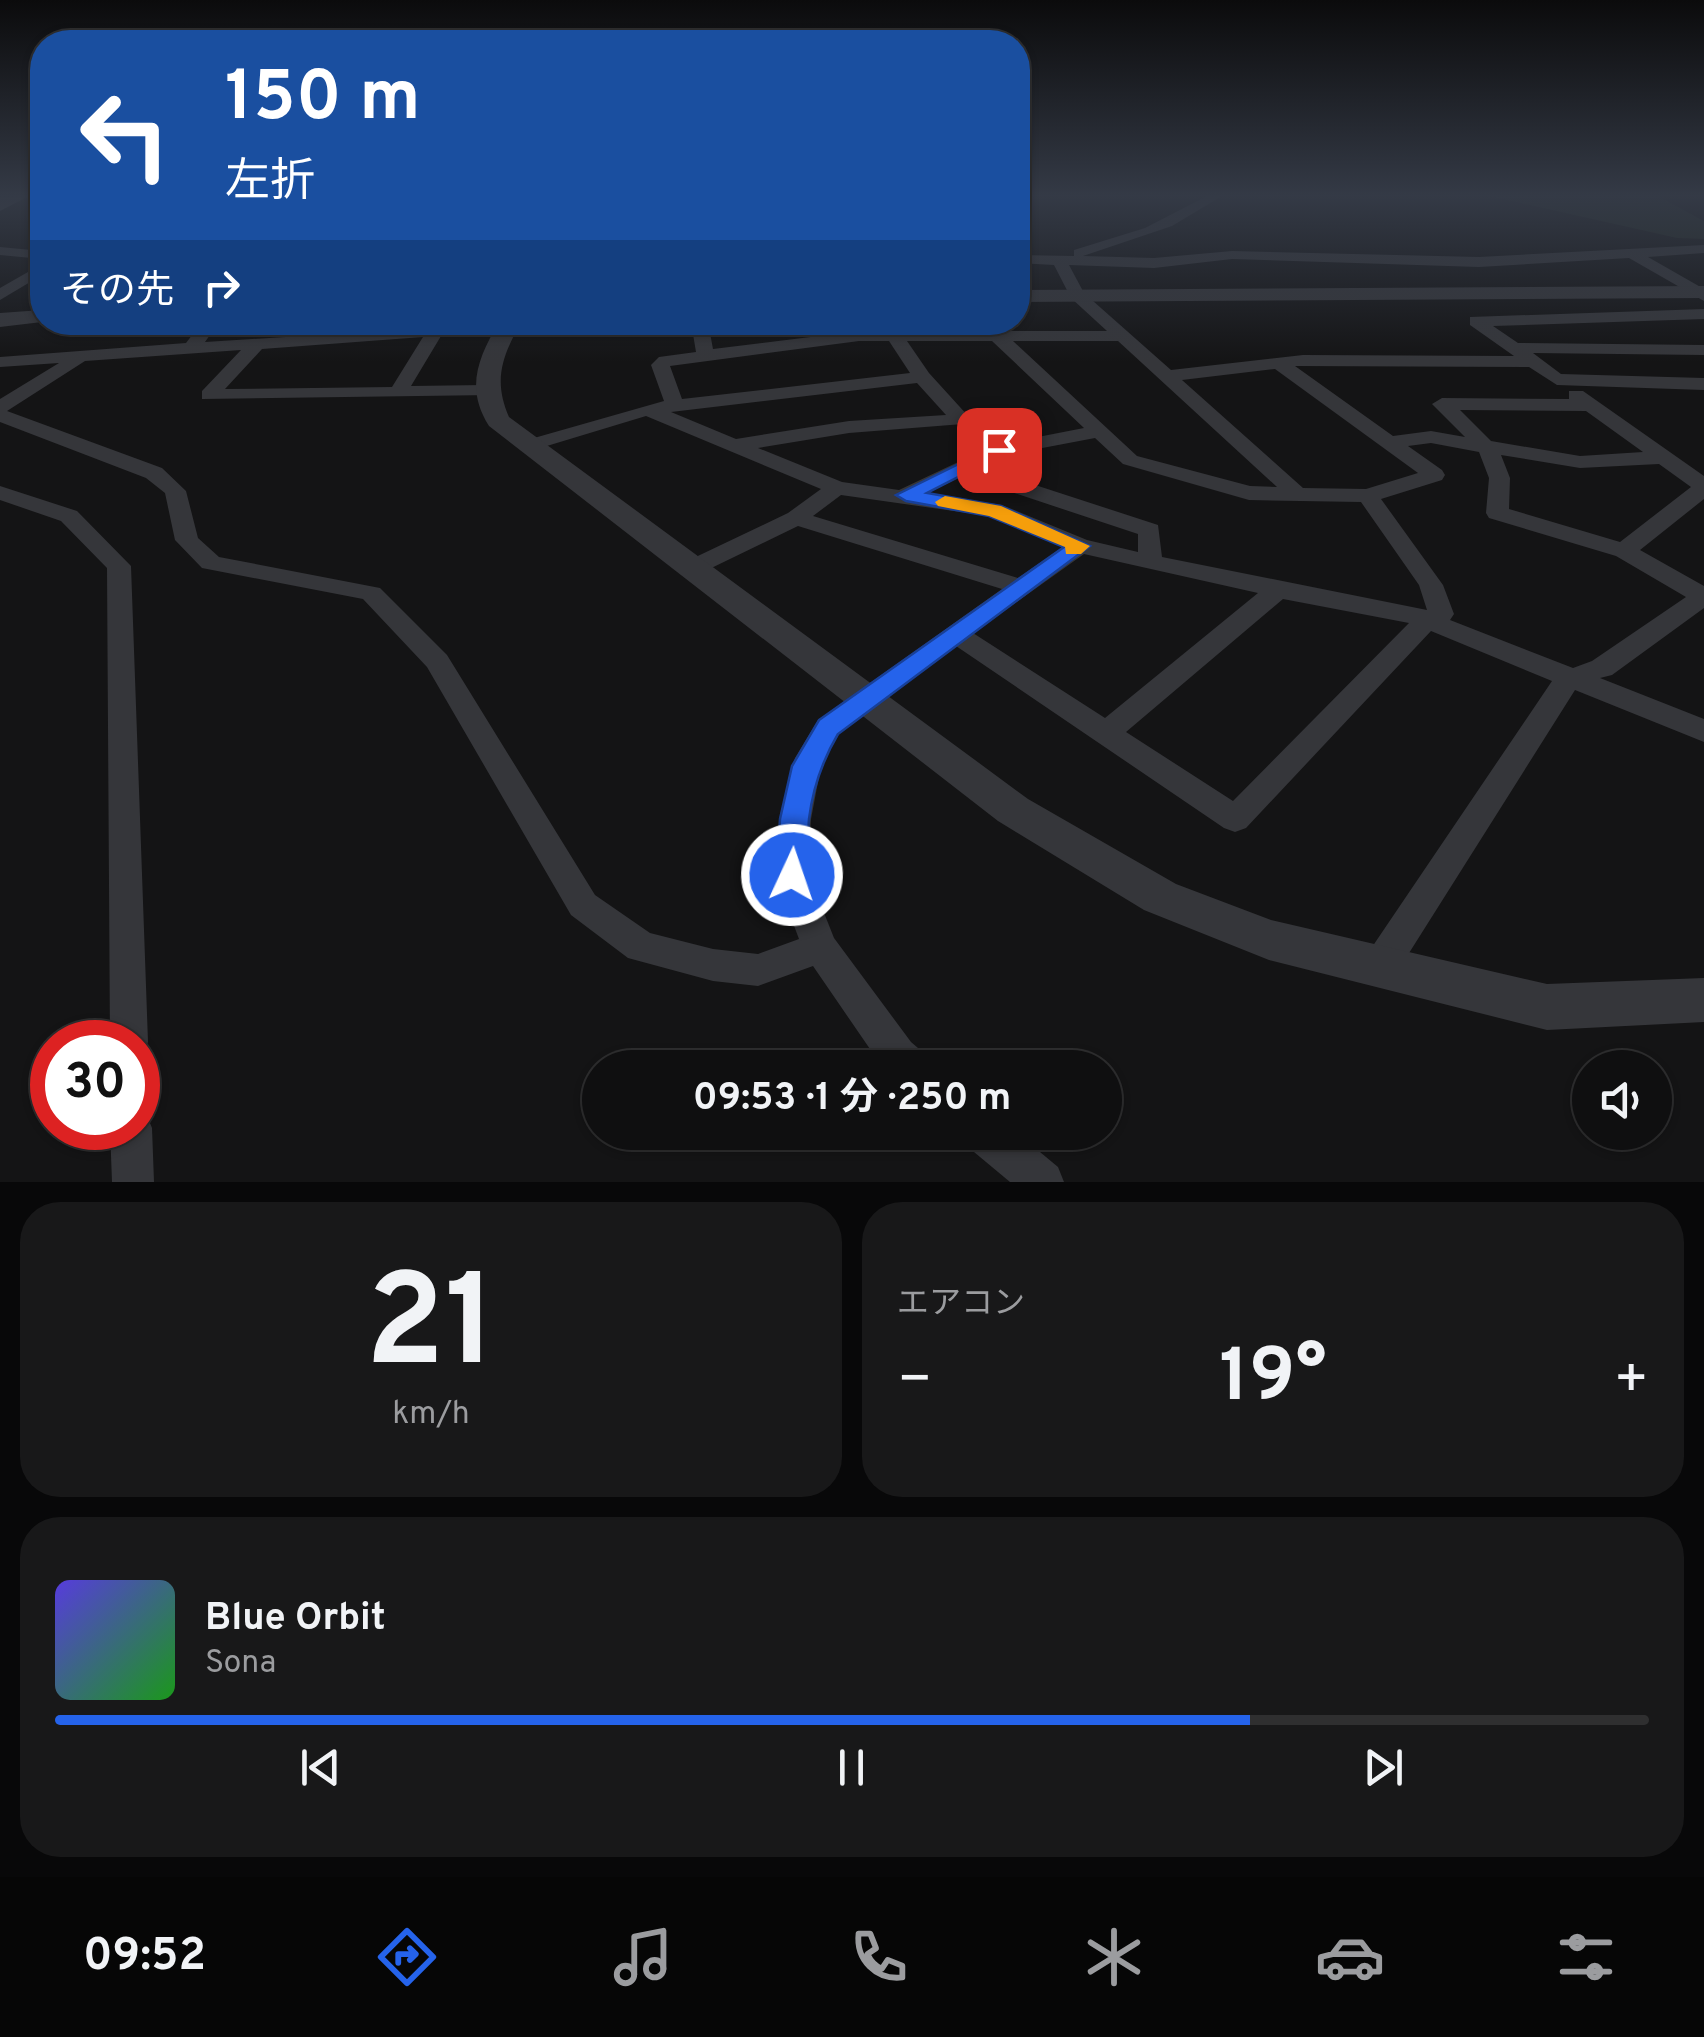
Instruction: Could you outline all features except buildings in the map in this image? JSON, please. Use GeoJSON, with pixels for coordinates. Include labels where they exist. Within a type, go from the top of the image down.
{"type":"FeatureCollection","features":[{"type":"Feature","properties":{"kind":"street"},"geometry":{"type":"LineString","coordinates":[[2,251],[30,254]]}},
{"type":"Feature","properties":{"kind":"street"},"geometry":{"type":"LineString","coordinates":[[1060,262],[1093,251]]}},
{"type":"Feature","properties":{"kind":"street"},"geometry":{"type":"LineString","coordinates":[[1030,260],[1154,263],[1232,255],[1479,262],[1665,251]]}},
{"type":"Feature","properties":{"kind":"street"},"geometry":{"type":"LineString","coordinates":[[1631,253],[1702,294]]}},
{"type":"Feature","properties":{"kind":"street"},"geometry":{"type":"LineString","coordinates":[[1060,262],[1077,295],[1296,494]]}},
{"type":"Feature","properties":{"kind":"street"},"geometry":{"type":"LineString","coordinates":[[3,289],[30,275]]}},
{"type":"Feature","properties":{"kind":"street"},"geometry":{"type":"LineString","coordinates":[[3,289],[30,286]]}},
{"type":"Feature","properties":{"kind":"street"},"geometry":{"type":"LineString","coordinates":[[1030,296],[1702,294]]}},
{"type":"Feature","properties":{"kind":"street"},"geometry":{"type":"LineString","coordinates":[[1624,552],[1704,487],[1476,321],[1704,314]]}},
{"type":"Feature","properties":{"kind":"street"},"geometry":{"type":"LineString","coordinates":[[0,320],[30,317]]}},
{"type":"Feature","properties":{"kind":"street"},"geometry":{"type":"LineString","coordinates":[[190,350],[202,335]]}},
{"type":"Feature","properties":{"kind":"street"},"geometry":{"type":"LineString","coordinates":[[0,362],[394,335]]}},
{"type":"Feature","properties":{"kind":"street"},"geometry":{"type":"LineString","coordinates":[[398,392],[434,335]]}},
{"type":"Feature","properties":{"kind":"street"},"geometry":{"type":"LineString","coordinates":[[503,335],[490,357],[485,392],[498,421],[527,446],[1013,810],[1160,897],[1269,940],[1548,1007],[1704,1000]]}},
{"type":"Feature","properties":{"kind":"street"},"geometry":{"type":"LineString","coordinates":[[701,335],[704,355]]}},
{"type":"Feature","properties":{"kind":"street"},"geometry":{"type":"LineString","coordinates":[[675,405],[660,365],[665,360],[859,336],[1121,336]]}},
{"type":"Feature","properties":{"kind":"street"},"geometry":{"type":"LineString","coordinates":[[998,337],[1130,460],[1249,492],[1368,496],[1434,475],[1278,363]]}},
{"type":"Feature","properties":{"kind":"street"},"geometry":{"type":"LineString","coordinates":[[729,446],[849,427],[960,417],[922,376],[896,338]]}},
{"type":"Feature","properties":{"kind":"street"},"geometry":{"type":"LineString","coordinates":[[256,345],[209,395],[485,392]]}},
{"type":"Feature","properties":{"kind":"street"},"geometry":{"type":"LineString","coordinates":[[1514,348],[1704,350]]}},
{"type":"Feature","properties":{"kind":"street"},"geometry":{"type":"LineString","coordinates":[[0,408],[83,356]]}},
{"type":"Feature","properties":{"kind":"street"},"geometry":{"type":"LineString","coordinates":[[1165,376],[1302,360],[1534,362]]}},
{"type":"Feature","properties":{"kind":"street"},"geometry":{"type":"LineString","coordinates":[[527,446],[647,409],[922,376]]}},
{"type":"Feature","properties":{"kind":"street"},"geometry":{"type":"LineString","coordinates":[[1558,378],[1704,384]]}},
{"type":"Feature","properties":{"kind":"street"},"geometry":{"type":"LineString","coordinates":[[1378,968],[1568,679],[1602,668],[1702,595],[1624,552],[1497,513],[1503,487],[1489,448],[1442,404],[1588,405]]}},
{"type":"Feature","properties":{"kind":"street"},"geometry":{"type":"LineString","coordinates":[[647,409],[838,488],[994,510],[1080,546],[1278,590],[1382,607],[1426,620],[1704,731]]}},
{"type":"Feature","properties":{"kind":"street"},"geometry":{"type":"LineString","coordinates":[[0,415],[154,472],[175,492],[188,540],[210,564],[371,593],[437,661],[583,905],[641,947],[713,965],[758,970],[820,947]]}},
{"type":"Feature","properties":{"kind":"street"},"geometry":{"type":"LineString","coordinates":[[906,495],[999,450],[1099,432]]}},
{"type":"Feature","properties":{"kind":"street"},"geometry":{"type":"LineString","coordinates":[[1388,443],[1431,436],[1580,462],[1663,458]]}},
{"type":"Feature","properties":{"kind":"street"},"geometry":{"type":"LineString","coordinates":[[960,468],[1150,530],[1150,562]]}},
{"type":"Feature","properties":{"kind":"street"},"geometry":{"type":"LineString","coordinates":[[690,569],[796,518],[838,488]]}},
{"type":"Feature","properties":{"kind":"street"},"geometry":{"type":"LineString","coordinates":[[0,493],[69,516],[118,566],[128,1020]]}},
{"type":"Feature","properties":{"kind":"street"},"geometry":{"type":"LineString","coordinates":[[956,634],[1235,819],[1426,620],[1441,614],[1431,585],[1368,496]]}},
{"type":"Feature","properties":{"kind":"street"},"geometry":{"type":"LineString","coordinates":[[796,518],[1022,587]]}},
{"type":"Feature","properties":{"kind":"street"},"geometry":{"type":"LineString","coordinates":[[893,1050],[820,947],[792,875],[795,819],[806,766],[828,727],[862,698],[1080,546]]}},
{"type":"Feature","properties":{"kind":"street"},"geometry":{"type":"LineString","coordinates":[[1106,734],[1278,590]]}},
{"type":"Feature","properties":{"kind":"street"},"geometry":{"type":"LineString","coordinates":[[131,1150],[132,1182]]}},
{"type":"Feature","properties":{"kind":"street"},"geometry":{"type":"LineString","coordinates":[[1005,1150],[1043,1182]]}},
{"type":"Feature","properties":{"kind":"slow traffic"},"geometry":{"type":"LineString","coordinates":[[945,502],[994,510],[1080,546],[1074,550]]}},
{"type":"Feature","properties":{"kind":"route"},"geometry":{"type":"LineString","coordinates":[[792,875],[795,819],[806,766],[828,727],[862,698],[1080,546],[994,510],[906,495],[999,450]]}}]}
